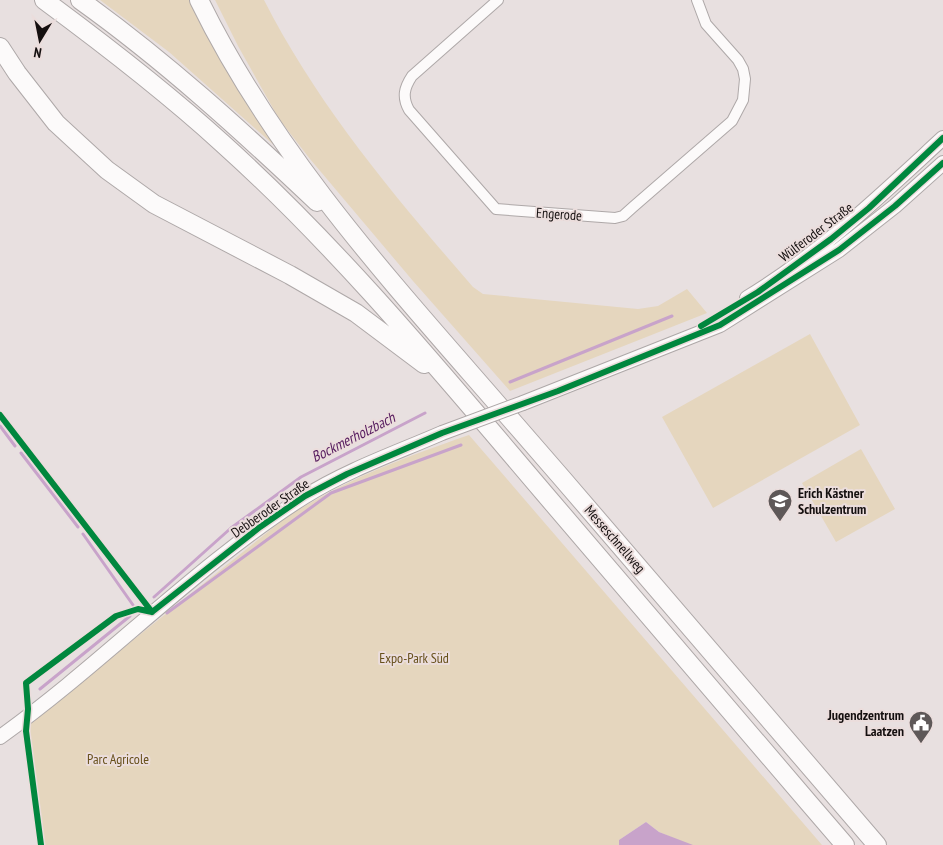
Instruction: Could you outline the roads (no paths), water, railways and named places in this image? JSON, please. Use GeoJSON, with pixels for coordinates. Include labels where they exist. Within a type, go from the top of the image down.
{"type":"FeatureCollection","features":[{"type":"Feature","properties":{"kind":"highway"},"geometry":{"type":"LineString","coordinates":[[44,0],[150,80],[222,143],[336,255],[450,384]]}},
{"type":"Feature","properties":{"kind":"highway"},"geometry":{"type":"LineString","coordinates":[[80,0],[162,64],[234,125],[351,235]]}},
{"type":"Feature","properties":{"kind":"highway"},"geometry":{"type":"LineString","coordinates":[[199,0],[225,49],[266,118],[351,235]]}},
{"type":"Feature","properties":{"kind":"highway"},"geometry":{"type":"LineString","coordinates":[[0,47],[17,73],[56,123],[106,170],[154,204],[290,274],[356,313],[450,384]]}},
{"type":"Feature","properties":{"kind":"highway","name":"Messeschnellweg"},"geometry":{"type":"LineString","coordinates":[[351,235],[878,845]]}},
{"type":"Feature","properties":{"kind":"highway","name":"Messeschnellweg"},"geometry":{"type":"LineString","coordinates":[[450,384],[845,845]]}},
{"type":"Feature","properties":{"kind":"street","name":"Engerode"},"geometry":{"type":"LineString","coordinates":[[498,0],[412,76],[406,85],[404,94],[409,110],[496,209],[615,218],[623,216],[732,120],[743,100],[745,79],[743,69],[738,60],[706,24],[701,16],[697,0]]}},
{"type":"Feature","properties":{"kind":"street","name":"Wülferoder Straße"},"geometry":{"type":"LineString","coordinates":[[822,253],[943,138]]}},
{"type":"Feature","properties":{"kind":"street","name":"Wülferoder Straße"},"geometry":{"type":"LineString","coordinates":[[442,433],[523,403],[695,334],[702,324],[822,253],[895,206],[943,163]]}},
{"type":"Feature","properties":{"kind":"street","name":"Debberoder Straße"},"geometry":{"type":"LineString","coordinates":[[0,737],[26,718],[152,612],[260,527],[298,501],[347,474],[442,433]]}},
{"type":"Feature","properties":{"kind":"waterway","name":"Bockmerholzbach"},"geometry":{"type":"LineString","coordinates":[[510,382],[672,316]]}},
{"type":"Feature","properties":{"kind":"waterway","name":"Bockmerholzbach"},"geometry":{"type":"LineString","coordinates":[[154,597],[231,528],[301,477],[425,413]]}},
{"type":"Feature","properties":{"kind":"waterway","name":"Bockmerholzbach"},"geometry":{"type":"LineString","coordinates":[[0,426],[15,446]]}},
{"type":"Feature","properties":{"kind":"waterway"},"geometry":{"type":"LineString","coordinates":[[167,613],[331,493],[461,445]]}},
{"type":"Feature","properties":{"kind":"waterway","name":"Bockmerholzbach"},"geometry":{"type":"LineString","coordinates":[[21,453],[78,527]]}},
{"type":"Feature","properties":{"kind":"waterway","name":"Bockmerholzbach"},"geometry":{"type":"LineString","coordinates":[[83,534],[133,605]]}},
{"type":"Feature","properties":{"kind":"waterway"},"geometry":{"type":"LineString","coordinates":[[40,689],[130,616]]}},
{"type":"Feature","properties":{"kind":"place","name":"Erich Kästner Schulzentrum"},"geometry":{"type":"Point","coordinates":[780,522]}},
{"type":"Feature","properties":{"kind":"place","name":"Jugendzentrum Laatzen"},"geometry":{"type":"Point","coordinates":[921,744]}},
{"type":"Feature","properties":{"kind":"park label","name":"Expo-Park Süd"},"geometry":{"type":"Point","coordinates":[414,658]}},
{"type":"Feature","properties":{"kind":"park label","name":"Parc Agricole"},"geometry":{"type":"Point","coordinates":[118,759]}}]}
